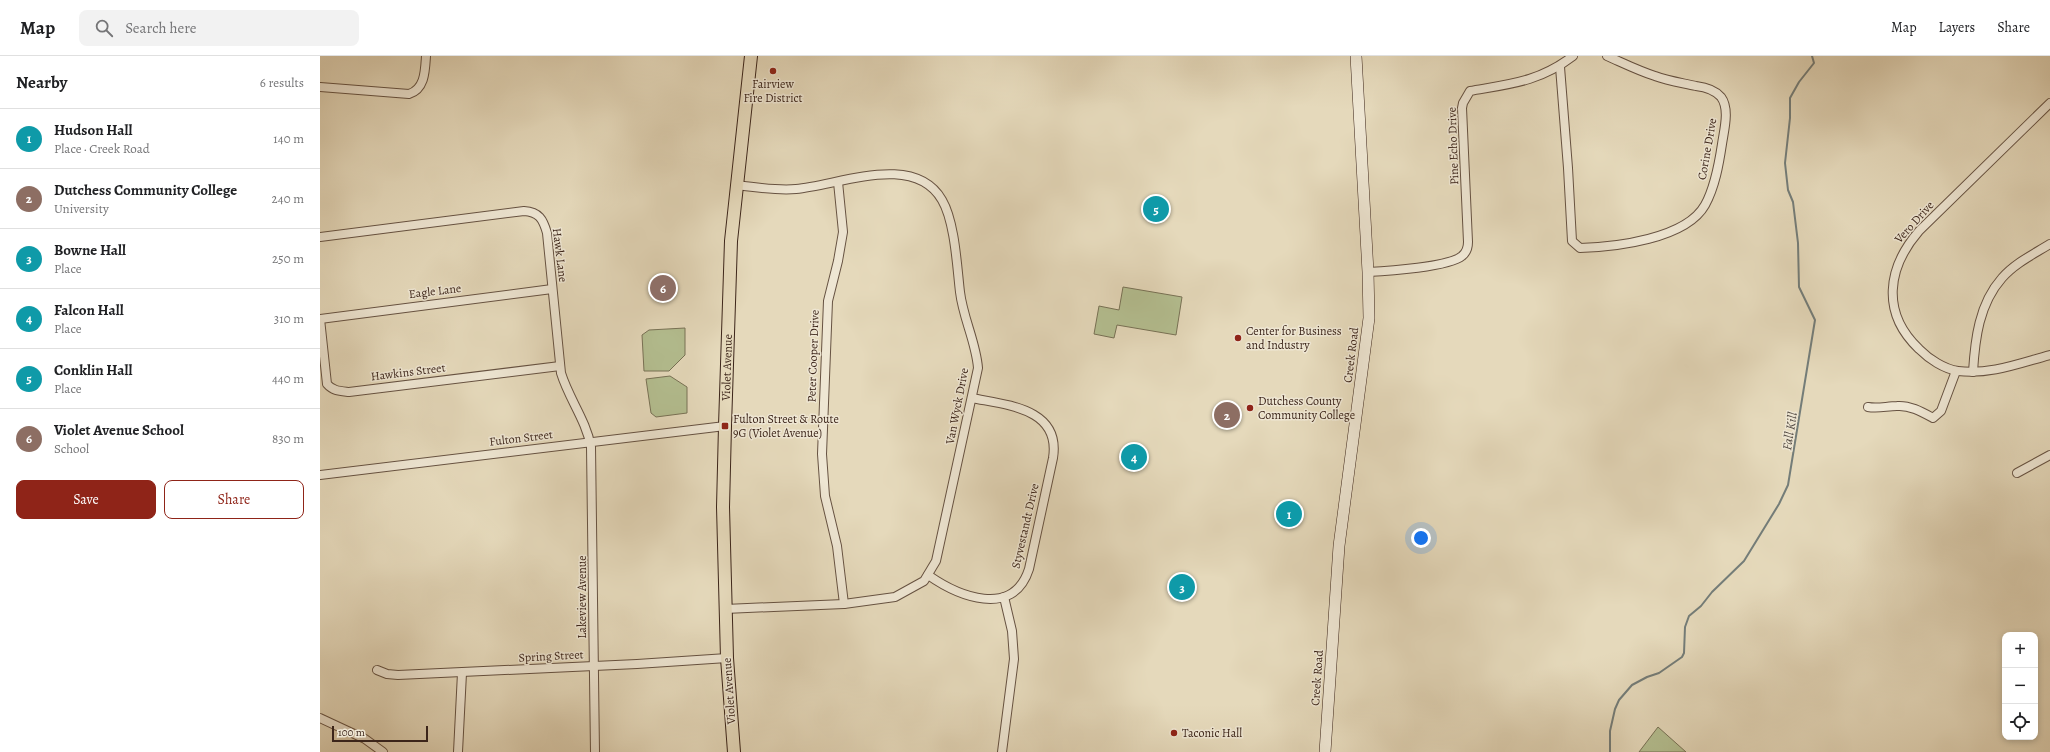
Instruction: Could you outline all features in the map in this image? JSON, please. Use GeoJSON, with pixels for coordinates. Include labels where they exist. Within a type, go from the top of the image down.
{"type":"FeatureCollection","features":[{"type":"Feature","properties":{"kind":"main road","name":"Violet Avenue"},"geometry":{"type":"LineString","coordinates":[[734,752],[725,609],[723,507],[725,426],[730,241],[752,56]]}},
{"type":"Feature","properties":{"kind":"street"},"geometry":{"type":"LineString","coordinates":[[320,87],[409,94],[414,92],[422,83],[426,56]]}},
{"type":"Feature","properties":{"kind":"street","name":"Creek Road"},"geometry":{"type":"LineString","coordinates":[[1325,752],[1339,546],[1368,331],[1368,272],[1356,56]]}},
{"type":"Feature","properties":{"kind":"street"},"geometry":{"type":"LineString","coordinates":[[1560,67],[1573,56]]}},
{"type":"Feature","properties":{"kind":"street","name":"Corine Drive"},"geometry":{"type":"LineString","coordinates":[[1560,67],[1572,241],[1580,248],[1597,247],[1642,239],[1678,229],[1688,223],[1705,206],[1714,183],[1720,158],[1725,121],[1725,107],[1721,97],[1709,89],[1656,77],[1607,56]]}},
{"type":"Feature","properties":{"kind":"street","name":"Pine Echo Drive"},"geometry":{"type":"LineString","coordinates":[[1368,272],[1417,267],[1453,260],[1462,256],[1466,252],[1468,242],[1462,108],[1467,94],[1470,91],[1528,81],[1560,67]]}},
{"type":"Feature","properties":{"kind":"street","name":"Vero Drive"},"geometry":{"type":"LineString","coordinates":[[2049,357],[1991,371],[1956,371],[1940,365],[1926,356],[1902,330],[1895,311],[1893,278],[1898,261],[1906,246],[1919,231],[2050,103]]}},
{"type":"Feature","properties":{"kind":"street","name":"Van Wyck Drive"},"geometry":{"type":"LineString","coordinates":[[725,609],[844,604],[895,597],[924,581],[936,561],[978,368],[978,359],[960,296],[952,230],[943,202],[928,183],[916,177],[886,174],[781,190],[736,185]]}},
{"type":"Feature","properties":{"kind":"street","name":"Peter Cooper Drive"},"geometry":{"type":"LineString","coordinates":[[838,182],[843,232],[838,261],[828,301],[822,454],[825,496],[842,572],[844,604]]}},
{"type":"Feature","properties":{"kind":"street","name":"Hawk Lane"},"geometry":{"type":"LineString","coordinates":[[320,237],[532,211],[541,218],[545,228],[560,366],[567,392],[586,427],[590,442]]}},
{"type":"Feature","properties":{"kind":"street"},"geometry":{"type":"LineString","coordinates":[[1973,372],[1975,343],[1979,323],[1990,295],[2003,277],[2023,261],[2050,244]]}},
{"type":"Feature","properties":{"kind":"street","name":"Eagle Lane"},"geometry":{"type":"LineString","coordinates":[[320,319],[552,289]]}},
{"type":"Feature","properties":{"kind":"street","name":"Hawkins Street"},"geometry":{"type":"LineString","coordinates":[[320,319],[327,384],[332,389],[338,391],[349,392],[560,366]]}},
{"type":"Feature","properties":{"kind":"street"},"geometry":{"type":"LineString","coordinates":[[1868,407],[1911,407],[1933,418],[1941,410],[1956,371]]}},
{"type":"Feature","properties":{"kind":"street","name":"Styvestandt Drive"},"geometry":{"type":"LineString","coordinates":[[972,398],[1020,408],[1033,413],[1046,425],[1053,441],[1053,458],[1027,575],[1021,585],[1004,597]]}},
{"type":"Feature","properties":{"kind":"street","name":"Fulton Street"},"geometry":{"type":"LineString","coordinates":[[320,475],[725,426]]}},
{"type":"Feature","properties":{"kind":"street","name":"Lakeview Avenue"},"geometry":{"type":"LineString","coordinates":[[590,442],[593,526],[595,752]]}},
{"type":"Feature","properties":{"kind":"street"},"geometry":{"type":"LineString","coordinates":[[2017,473],[2050,454]]}},
{"type":"Feature","properties":{"kind":"street"},"geometry":{"type":"LineString","coordinates":[[928,575],[944,586],[970,596],[991,600],[1004,597],[1012,631],[1014,659],[1002,752]]}},
{"type":"Feature","properties":{"kind":"street","name":"Spring Street"},"geometry":{"type":"LineString","coordinates":[[377,670],[387,674],[398,675],[462,673],[727,658]]}},
{"type":"Feature","properties":{"kind":"street"},"geometry":{"type":"LineString","coordinates":[[458,752],[462,673]]}},
{"type":"Feature","properties":{"kind":"street"},"geometry":{"type":"LineString","coordinates":[[320,718],[365,739],[383,752]]}},
{"type":"Feature","properties":{"kind":"green space"},"geometry":{"type":"Polygon","coordinates":[[[1123,287],[1182,297],[1176,335],[1117,325],[1114,338],[1094,334],[1099,306],[1119,310],[1123,287]]]}},
{"type":"Feature","properties":{"kind":"green space"},"geometry":{"type":"Polygon","coordinates":[[[685,328],[685,355],[669,371],[644,371],[642,335],[649,330],[685,328]]]}},
{"type":"Feature","properties":{"kind":"green space"},"geometry":{"type":"Polygon","coordinates":[[[670,376],[687,387],[687,413],[656,417],[651,413],[646,379],[670,376]]]}},
{"type":"Feature","properties":{"kind":"green space"},"geometry":{"type":"Polygon","coordinates":[[[1658,727],[1686,752],[1639,752],[1658,727]]]}},
{"type":"Feature","properties":{"kind":"waterway","name":"Fall Kill"},"geometry":{"type":"LineString","coordinates":[[1610,752],[1610,731],[1615,709],[1619,700],[1632,685],[1647,677],[1659,673],[1682,657],[1684,653],[1685,627],[1689,616],[1701,606],[1712,592],[1744,561],[1779,504],[1788,485],[1815,320],[1799,287],[1798,243],[1793,202],[1788,190],[1785,163],[1790,118],[1790,98],[1799,82],[1814,63],[1812,56]]}},
{"type":"Feature","properties":{"kind":"place","name":"Fairview Fire District"},"geometry":{"type":"Point","coordinates":[773,71]}},
{"type":"Feature","properties":{"kind":"place","name":"Conklin Hall"},"geometry":{"type":"Point","coordinates":[1156,209]}},
{"type":"Feature","properties":{"kind":"place","name":"Violet Avenue School"},"geometry":{"type":"Point","coordinates":[663,288]}},
{"type":"Feature","properties":{"kind":"place","name":"Center for Business and Industry"},"geometry":{"type":"Point","coordinates":[1238,338]}},
{"type":"Feature","properties":{"kind":"place","name":"Dutchess County Community College"},"geometry":{"type":"Point","coordinates":[1250,408]}},
{"type":"Feature","properties":{"kind":"place","name":"Dutchess Community College"},"geometry":{"type":"Point","coordinates":[1227,415]}},
{"type":"Feature","properties":{"kind":"place","name":"Fulton Street & Route 9G (Violet Avenue)"},"geometry":{"type":"Point","coordinates":[725,426]}},
{"type":"Feature","properties":{"kind":"place","name":"Falcon Hall"},"geometry":{"type":"Point","coordinates":[1134,457]}},
{"type":"Feature","properties":{"kind":"place","name":"Hudson Hall"},"geometry":{"type":"Point","coordinates":[1289,514]}},
{"type":"Feature","properties":{"kind":"place","name":"Bowne Hall"},"geometry":{"type":"Point","coordinates":[1182,587]}},
{"type":"Feature","properties":{"kind":"place","name":"Taconic Hall"},"geometry":{"type":"Point","coordinates":[1174,733]}}]}
